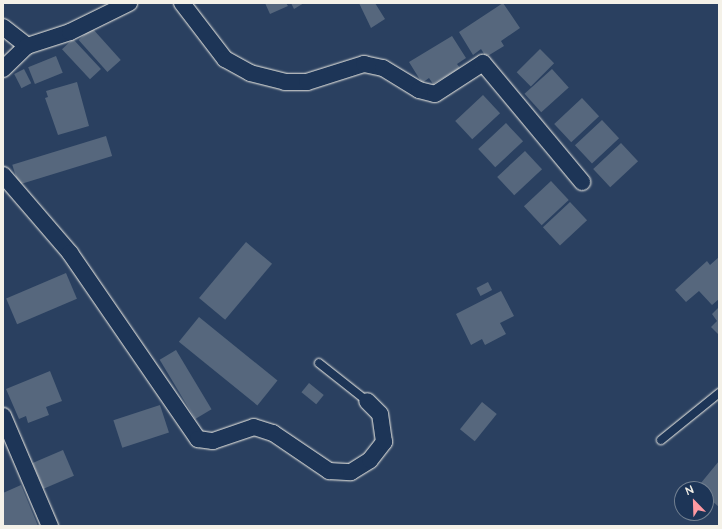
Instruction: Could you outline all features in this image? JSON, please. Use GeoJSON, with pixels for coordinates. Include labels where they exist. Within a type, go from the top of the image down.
{"type":"FeatureCollection","features":[{"type":"Feature","properties":{"kind":"street"},"geometry":{"type":"LineString","coordinates":[[3,69],[27,46],[70,32],[129,3]]}},
{"type":"Feature","properties":{"kind":"street"},"geometry":{"type":"LineString","coordinates":[[182,3],[225,60],[250,73],[285,82],[307,82],[364,64],[383,68],[419,90],[435,94],[483,63],[582,182]]}},
{"type":"Feature","properties":{"kind":"street"},"geometry":{"type":"LineString","coordinates":[[3,27],[27,46]]}},
{"type":"Feature","properties":{"kind":"street"},"geometry":{"type":"LineString","coordinates":[[3,175],[70,253],[198,439],[213,441],[254,427],[272,433],[329,471],[351,472],[370,460],[384,442],[380,414],[367,401]]}},
{"type":"Feature","properties":{"kind":"street"},"geometry":{"type":"LineString","coordinates":[[3,416],[50,526]]}},
{"type":"Feature","properties":{"kind":"lane"},"geometry":{"type":"LineString","coordinates":[[319,363],[367,401]]}},
{"type":"Feature","properties":{"kind":"lane"},"geometry":{"type":"LineString","coordinates":[[661,440],[719,393]]}},
{"type":"Feature","properties":{"kind":"building"},"geometry":{"type":"Polygon","coordinates":[[[265,3],[286,3],[288,6],[270,14],[265,3]]]}},
{"type":"Feature","properties":{"kind":"building"},"geometry":{"type":"Polygon","coordinates":[[[291,3],[304,3],[294,9],[291,3]]]}},
{"type":"Feature","properties":{"kind":"building"},"geometry":{"type":"Polygon","coordinates":[[[359,3],[375,3],[385,19],[371,28],[359,3]]]}},
{"type":"Feature","properties":{"kind":"building"},"geometry":{"type":"Polygon","coordinates":[[[503,3],[520,28],[501,41],[504,46],[486,57],[481,49],[473,55],[459,32],[503,3]]]}},
{"type":"Feature","properties":{"kind":"building"},"geometry":{"type":"Polygon","coordinates":[[[92,28],[121,60],[107,72],[79,40],[92,28]]]}},
{"type":"Feature","properties":{"kind":"building"},"geometry":{"type":"Polygon","coordinates":[[[452,36],[466,58],[457,64],[460,68],[433,84],[429,78],[422,83],[409,62],[452,36]]]}},
{"type":"Feature","properties":{"kind":"building"},"geometry":{"type":"Polygon","coordinates":[[[73,39],[101,69],[90,79],[62,49],[73,39]]]}},
{"type":"Feature","properties":{"kind":"building"},"geometry":{"type":"Polygon","coordinates":[[[540,49],[554,63],[531,86],[517,72],[540,49]]]}},
{"type":"Feature","properties":{"kind":"building"},"geometry":{"type":"Polygon","coordinates":[[[56,56],[63,73],[35,84],[28,67],[56,56]]]}},
{"type":"Feature","properties":{"kind":"building"},"geometry":{"type":"Polygon","coordinates":[[[24,69],[31,83],[21,88],[14,74],[24,69]]]}},
{"type":"Feature","properties":{"kind":"building"},"geometry":{"type":"Polygon","coordinates":[[[552,69],[569,88],[541,112],[525,94],[552,69]]]}},
{"type":"Feature","properties":{"kind":"building"},"geometry":{"type":"Polygon","coordinates":[[[77,82],[89,126],[58,135],[45,98],[48,97],[46,91],[77,82]]]}},
{"type":"Feature","properties":{"kind":"building"},"geometry":{"type":"Polygon","coordinates":[[[483,95],[500,113],[472,139],[455,121],[483,95]]]}},
{"type":"Feature","properties":{"kind":"building"},"geometry":{"type":"Polygon","coordinates":[[[582,98],[599,116],[571,142],[554,124],[582,98]]]}},
{"type":"Feature","properties":{"kind":"building"},"geometry":{"type":"Polygon","coordinates":[[[602,120],[619,138],[592,164],[575,145],[602,120]]]}},
{"type":"Feature","properties":{"kind":"building"},"geometry":{"type":"Polygon","coordinates":[[[506,123],[523,141],[495,167],[478,149],[506,123]]]}},
{"type":"Feature","properties":{"kind":"building"},"geometry":{"type":"Polygon","coordinates":[[[106,136],[112,156],[18,185],[12,165],[106,136]]]}},
{"type":"Feature","properties":{"kind":"building"},"geometry":{"type":"Polygon","coordinates":[[[621,143],[638,161],[610,187],[593,169],[621,143]]]}},
{"type":"Feature","properties":{"kind":"building"},"geometry":{"type":"Polygon","coordinates":[[[525,151],[542,169],[514,195],[497,177],[525,151]]]}},
{"type":"Feature","properties":{"kind":"building"},"geometry":{"type":"Polygon","coordinates":[[[551,181],[569,200],[542,225],[524,206],[551,181]]]}},
{"type":"Feature","properties":{"kind":"building"},"geometry":{"type":"Polygon","coordinates":[[[570,202],[587,220],[560,246],[543,227],[570,202]]]}},
{"type":"Feature","properties":{"kind":"building"},"geometry":{"type":"Polygon","coordinates":[[[246,242],[272,264],[225,320],[199,298],[246,242]]]}},
{"type":"Feature","properties":{"kind":"building"},"geometry":{"type":"Polygon","coordinates":[[[719,257],[719,299],[712,305],[699,291],[686,302],[675,290],[707,261],[710,265],[719,257]]]}},
{"type":"Feature","properties":{"kind":"building"},"geometry":{"type":"Polygon","coordinates":[[[66,273],[77,299],[17,324],[6,298],[66,273]]]}},
{"type":"Feature","properties":{"kind":"building"},"geometry":{"type":"Polygon","coordinates":[[[488,282],[492,290],[481,296],[476,288],[488,282]]]}},
{"type":"Feature","properties":{"kind":"building"},"geometry":{"type":"Polygon","coordinates":[[[501,291],[514,316],[500,323],[506,334],[485,345],[482,339],[471,345],[456,314],[501,291]]]}},
{"type":"Feature","properties":{"kind":"building"},"geometry":{"type":"Polygon","coordinates":[[[719,307],[719,335],[711,327],[717,321],[712,314],[719,307]]]}},
{"type":"Feature","properties":{"kind":"building"},"geometry":{"type":"Polygon","coordinates":[[[199,317],[277,381],[257,405],[179,342],[199,317]]]}},
{"type":"Feature","properties":{"kind":"building"},"geometry":{"type":"Polygon","coordinates":[[[176,350],[212,409],[195,419],[160,360],[176,350]]]}},
{"type":"Feature","properties":{"kind":"building"},"geometry":{"type":"Polygon","coordinates":[[[50,371],[62,401],[46,407],[49,415],[28,423],[26,416],[19,419],[6,389],[50,371]]]}},
{"type":"Feature","properties":{"kind":"building"},"geometry":{"type":"Polygon","coordinates":[[[309,383],[324,395],[316,404],[301,392],[309,383]]]}},
{"type":"Feature","properties":{"kind":"building"},"geometry":{"type":"Polygon","coordinates":[[[482,402],[497,414],[475,441],[460,429],[482,402]]]}},
{"type":"Feature","properties":{"kind":"building"},"geometry":{"type":"Polygon","coordinates":[[[160,405],[169,433],[122,448],[113,420],[160,405]]]}},
{"type":"Feature","properties":{"kind":"building"},"geometry":{"type":"Polygon","coordinates":[[[63,450],[74,476],[44,489],[33,463],[63,450]]]}},
{"type":"Feature","properties":{"kind":"building"},"geometry":{"type":"Polygon","coordinates":[[[719,461],[719,507],[714,503],[714,481],[703,481],[719,461]]]}},
{"type":"Feature","properties":{"kind":"building"},"geometry":{"type":"Polygon","coordinates":[[[21,485],[38,526],[3,526],[3,493],[21,485]]]}}]}
